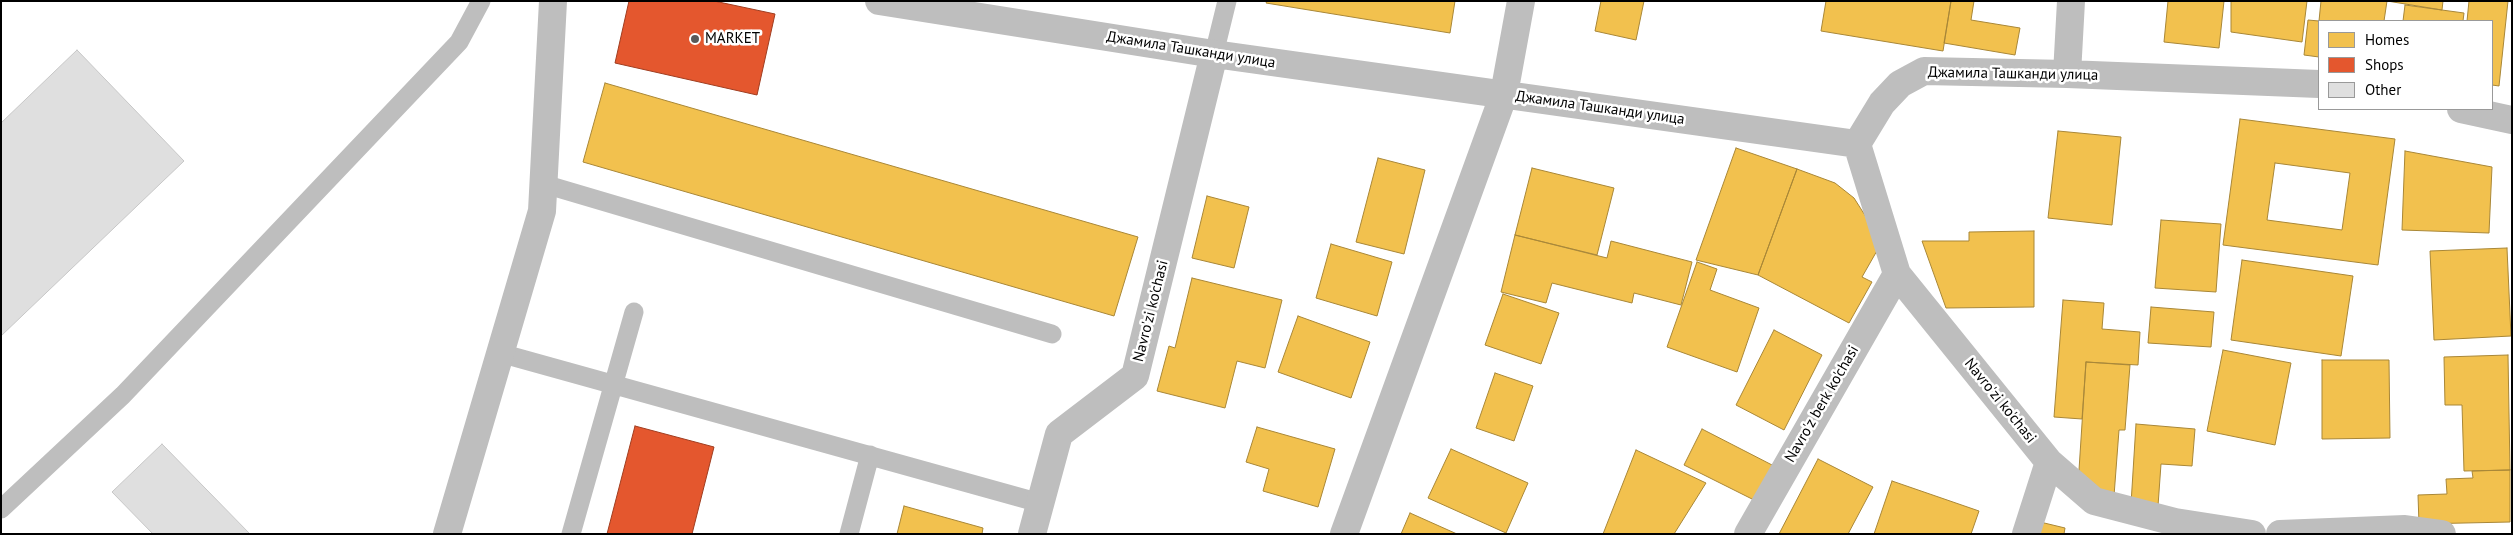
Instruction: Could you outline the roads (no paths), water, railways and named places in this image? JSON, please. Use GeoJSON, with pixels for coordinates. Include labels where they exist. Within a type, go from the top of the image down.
{"type":"FeatureCollection","features":[{"type":"Feature","properties":{"kind":"street"},"geometry":{"type":"LineString","coordinates":[[447,534],[542,211],[552,1]]}},
{"type":"Feature","properties":{"kind":"street","name":"Джамила Ташканди улица"},"geometry":{"type":"LineString","coordinates":[[879,1],[1214,54],[1857,144],[1882,103],[1900,84],[1924,71],[2067,74],[2318,84]]}},
{"type":"Feature","properties":{"kind":"street","name":"Джамила Ташканди улица"},"geometry":{"type":"LineString","coordinates":[[1504,94],[1521,1]]}},
{"type":"Feature","properties":{"kind":"street"},"geometry":{"type":"LineString","coordinates":[[2067,74],[2071,1]]}},
{"type":"Feature","properties":{"kind":"street","name":"Navro'zi ko'chasi"},"geometry":{"type":"LineString","coordinates":[[1032,534],[1059,434],[1134,376],[1214,54]]}},
{"type":"Feature","properties":{"kind":"street"},"geometry":{"type":"LineString","coordinates":[[1344,534],[1504,94]]}},
{"type":"Feature","properties":{"kind":"street"},"geometry":{"type":"LineString","coordinates":[[2465,110],[2512,120]]}},
{"type":"Feature","properties":{"kind":"street","name":"Navro'zi ko'chasi"},"geometry":{"type":"LineString","coordinates":[[1857,144],[1897,274],[2049,462],[2094,501],[2175,522],[2252,534]]}},
{"type":"Feature","properties":{"kind":"street","name":"Navro'z berk ko'chasi"},"geometry":{"type":"LineString","coordinates":[[1748,534],[1897,274]]}},
{"type":"Feature","properties":{"kind":"street"},"geometry":{"type":"LineString","coordinates":[[2026,534],[2049,462]]}},
{"type":"Feature","properties":{"kind":"street"},"geometry":{"type":"LineString","coordinates":[[2280,534],[2404,529],[2442,534]]}},
{"type":"Feature","properties":{"kind":"lane"},"geometry":{"type":"LineString","coordinates":[[1,509],[124,395],[459,42],[481,1]]}},
{"type":"Feature","properties":{"kind":"lane"},"geometry":{"type":"LineString","coordinates":[[1214,54],[1226,1]]}},
{"type":"Feature","properties":{"kind":"lane"},"geometry":{"type":"LineString","coordinates":[[544,184],[1052,334]]}},
{"type":"Feature","properties":{"kind":"lane"},"geometry":{"type":"LineString","coordinates":[[571,534],[634,312]]}},
{"type":"Feature","properties":{"kind":"lane"},"geometry":{"type":"LineString","coordinates":[[500,352],[1040,502]]}},
{"type":"Feature","properties":{"kind":"lane"},"geometry":{"type":"LineString","coordinates":[[849,534],[870,456]]}},
{"type":"Feature","properties":{"kind":"place","name":"MARKET"},"geometry":{"type":"Point","coordinates":[695,39]}}]}
